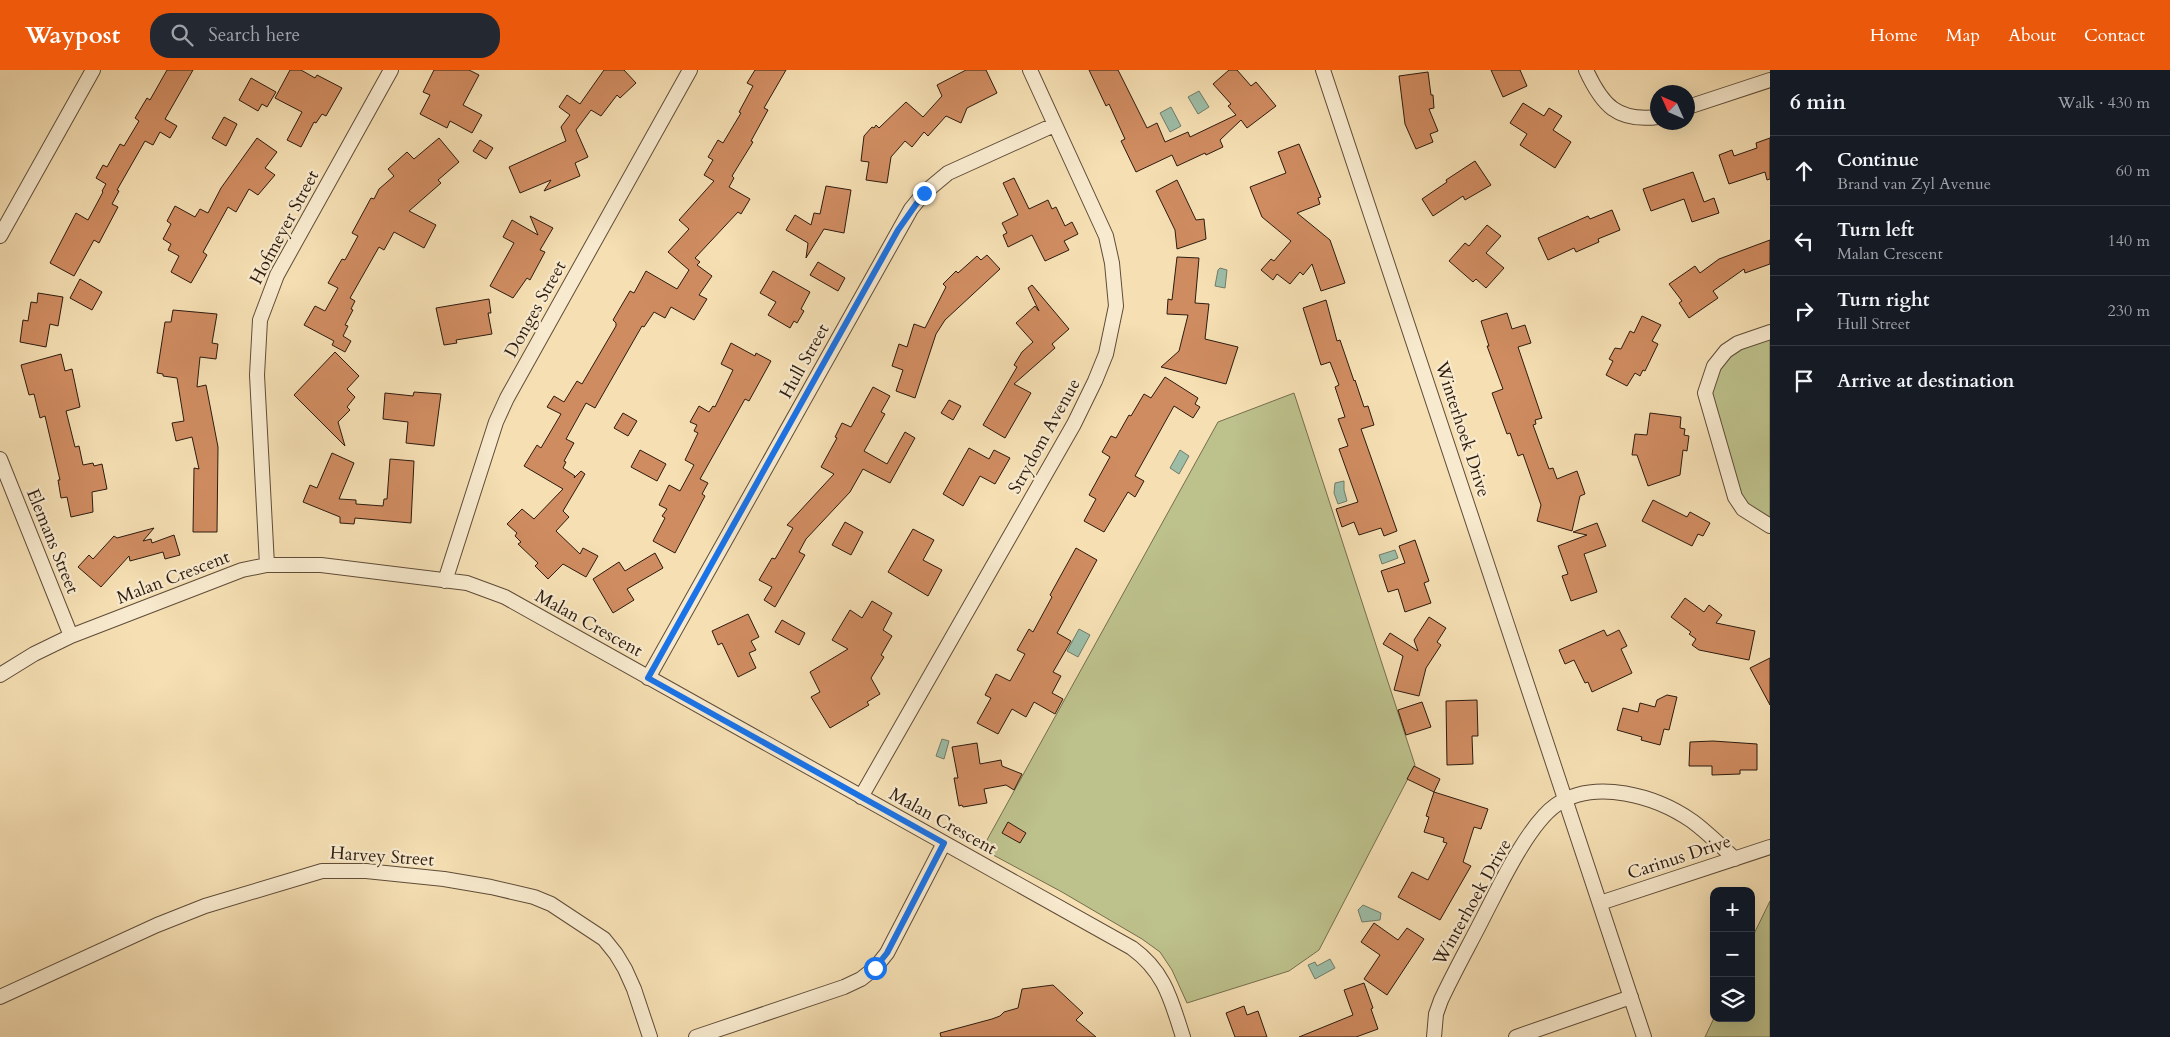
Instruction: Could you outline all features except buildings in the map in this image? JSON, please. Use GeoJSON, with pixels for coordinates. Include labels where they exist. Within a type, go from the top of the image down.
{"type":"FeatureCollection","features":[{"type":"Feature","properties":{"kind":"street"},"geometry":{"type":"LineString","coordinates":[[0,236],[93,70]]}},
{"type":"Feature","properties":{"kind":"street","name":"Hofmeyer Street"},"geometry":{"type":"LineString","coordinates":[[267,565],[257,375],[260,320],[277,275],[391,70]]}},
{"type":"Feature","properties":{"kind":"street","name":"Donges Street"},"geometry":{"type":"LineString","coordinates":[[445,581],[496,422],[507,398],[690,70]]}},
{"type":"Feature","properties":{"kind":"street","name":"Strydom Avenue"},"geometry":{"type":"LineString","coordinates":[[861,797],[1074,424],[1106,354],[1116,306],[1112,263],[1106,236],[1030,70]]}},
{"type":"Feature","properties":{"kind":"street","name":"Winterhoek Drive"},"geometry":{"type":"LineString","coordinates":[[1323,70],[1644,1037]]}},
{"type":"Feature","properties":{"kind":"street"},"geometry":{"type":"LineString","coordinates":[[1586,70],[1599,96],[1611,108],[1636,119],[1650,118]]}},
{"type":"Feature","properties":{"kind":"street"},"geometry":{"type":"LineString","coordinates":[[1695,105],[1770,80]]}},
{"type":"Feature","properties":{"kind":"street","name":"Hull Street"},"geometry":{"type":"LineString","coordinates":[[648,678],[911,209],[924,193],[948,173],[1054,125]]}},
{"type":"Feature","properties":{"kind":"street"},"geometry":{"type":"LineString","coordinates":[[1770,332],[1738,343],[1726,351],[1714,366],[1705,392],[1735,497],[1743,510],[1770,526]]}},
{"type":"Feature","properties":{"kind":"street","name":"Elemans Street"},"geometry":{"type":"LineString","coordinates":[[0,460],[71,636]]}},
{"type":"Feature","properties":{"kind":"street","name":"Malan Crescent"},"geometry":{"type":"LineString","coordinates":[[0,675],[34,654],[71,636],[242,570],[267,565],[321,565],[467,584],[505,597],[1132,948],[1148,960],[1161,977],[1183,1037]]}},
{"type":"Feature","properties":{"kind":"street","name":"Winterhoek Drive"},"geometry":{"type":"LineString","coordinates":[[1434,1037],[1436,1014],[1441,1000],[1512,863],[1548,813],[1566,800],[1578,795],[1595,792],[1640,797],[1692,821],[1734,858]]}},
{"type":"Feature","properties":{"kind":"street"},"geometry":{"type":"LineString","coordinates":[[696,1037],[830,993],[861,979],[875,968],[887,953],[944,843]]}},
{"type":"Feature","properties":{"kind":"street","name":"Carinus Drive"},"geometry":{"type":"LineString","coordinates":[[1600,903],[1770,847]]}},
{"type":"Feature","properties":{"kind":"street","name":"Harvey Street"},"geometry":{"type":"LineString","coordinates":[[0,997],[164,922],[204,906],[322,871],[366,871],[444,879],[491,887],[534,896],[551,904],[604,940],[616,954],[634,989],[650,1037]]}},
{"type":"Feature","properties":{"kind":"street"},"geometry":{"type":"LineString","coordinates":[[1516,1037],[1631,997]]}},
{"type":"Feature","properties":{"kind":"shaded area"},"geometry":{"type":"Polygon","coordinates":[[[1199,91],[1209,107],[1198,114],[1188,97],[1199,91]]]}},
{"type":"Feature","properties":{"kind":"shaded area"},"geometry":{"type":"Polygon","coordinates":[[[1171,107],[1181,126],[1170,132],[1160,113],[1171,107]]]}},
{"type":"Feature","properties":{"kind":"shaded area"},"geometry":{"type":"Polygon","coordinates":[[[1220,268],[1227,270],[1225,288],[1215,286],[1220,268]]]}},
{"type":"Feature","properties":{"kind":"shaded area"},"geometry":{"type":"Polygon","coordinates":[[[1770,332],[1770,524],[1743,509],[1705,393],[1738,343],[1770,332]]]}},
{"type":"Feature","properties":{"kind":"shaded area"},"geometry":{"type":"Polygon","coordinates":[[[1294,393],[1415,765],[1319,950],[1289,971],[1187,1003],[1172,970],[1160,952],[1142,939],[1062,892],[982,849],[1218,422],[1294,393]]]}},
{"type":"Feature","properties":{"kind":"shaded area"},"geometry":{"type":"Polygon","coordinates":[[[1180,450],[1189,456],[1179,474],[1170,468],[1180,450]]]}},
{"type":"Feature","properties":{"kind":"shaded area"},"geometry":{"type":"Polygon","coordinates":[[[1344,481],[1347,501],[1338,504],[1334,493],[1335,483],[1344,481]]]}},
{"type":"Feature","properties":{"kind":"shaded area"},"geometry":{"type":"Polygon","coordinates":[[[1395,550],[1398,558],[1382,564],[1379,555],[1395,550]]]}},
{"type":"Feature","properties":{"kind":"shaded area"},"geometry":{"type":"Polygon","coordinates":[[[1079,629],[1090,635],[1078,657],[1067,651],[1079,629]]]}},
{"type":"Feature","properties":{"kind":"shaded area"},"geometry":{"type":"Polygon","coordinates":[[[942,739],[949,741],[944,759],[936,756],[942,739]]]}},
{"type":"Feature","properties":{"kind":"shaded area"},"geometry":{"type":"Polygon","coordinates":[[[1770,901],[1770,1037],[1705,1037],[1712,1022],[1755,1022],[1755,932],[1770,901]]]}},
{"type":"Feature","properties":{"kind":"shaded area"},"geometry":{"type":"Polygon","coordinates":[[[1363,905],[1381,913],[1380,920],[1362,922],[1358,910],[1363,905]]]}},
{"type":"Feature","properties":{"kind":"shaded area"},"geometry":{"type":"Polygon","coordinates":[[[1330,959],[1335,968],[1315,979],[1308,965],[1315,962],[1317,966],[1330,959]]]}},
{"type":"Feature","properties":{"kind":"route"},"geometry":{"type":"LineString","coordinates":[[875,968],[887,953],[944,843],[648,678],[898,230],[924,193]]}}]}
